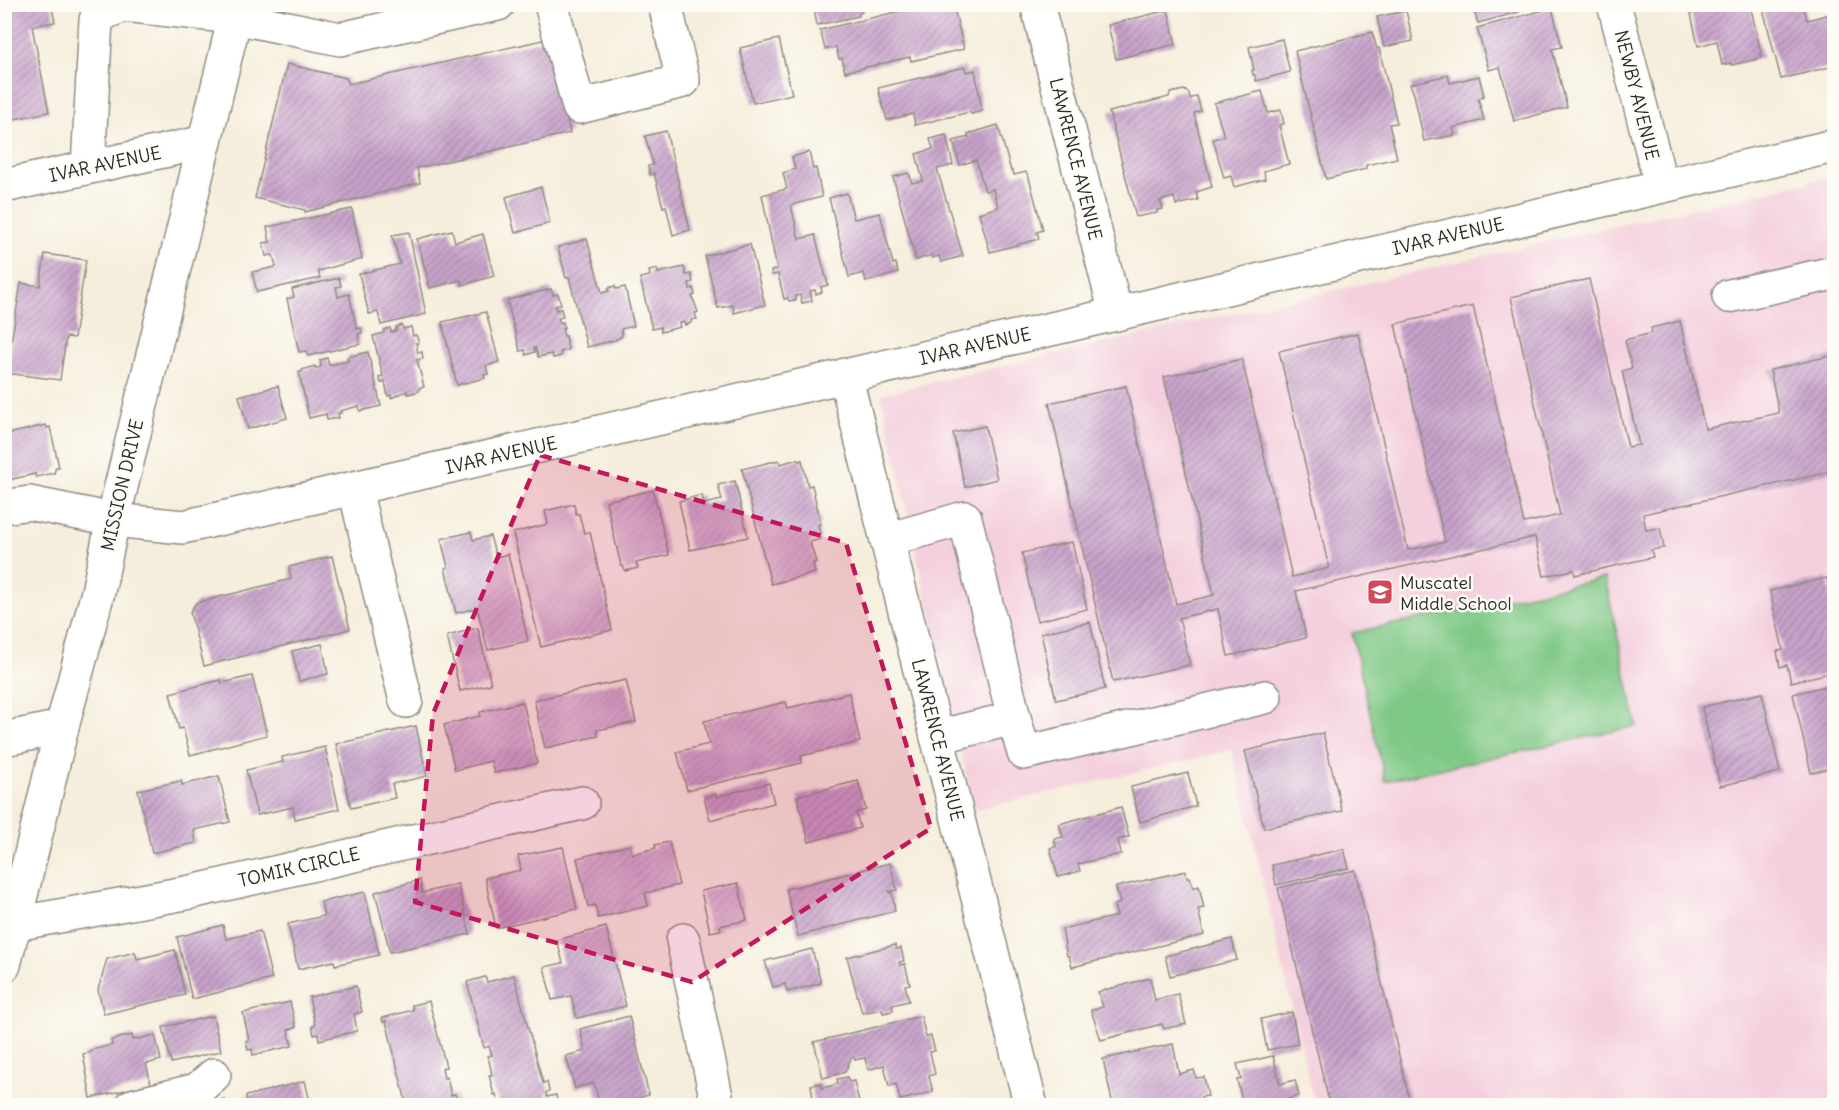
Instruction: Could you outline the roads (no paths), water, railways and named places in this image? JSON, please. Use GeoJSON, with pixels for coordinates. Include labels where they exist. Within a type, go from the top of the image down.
{"type":"FeatureCollection","features":[{"type":"Feature","properties":{"kind":"street"},"geometry":{"type":"LineString","coordinates":[[88,167],[96,20],[106,12],[124,5],[236,11],[340,39],[498,4]]}},
{"type":"Feature","properties":{"kind":"street"},"geometry":{"type":"LineString","coordinates":[[550,4],[579,107],[683,81],[665,4]]}},
{"type":"Feature","properties":{"kind":"street","name":"LAWRENCE AVENUE"},"geometry":{"type":"LineString","coordinates":[[1036,4],[1116,314]]}},
{"type":"Feature","properties":{"kind":"street","name":"NEWBY AVENUE"},"geometry":{"type":"LineString","coordinates":[[1614,4],[1660,185]]}},
{"type":"Feature","properties":{"kind":"street","name":"MISSION DRIVE"},"geometry":{"type":"LineString","coordinates":[[4,964],[62,727],[98,592],[113,520],[236,11]]}},
{"type":"Feature","properties":{"kind":"street","name":"IVAR AVENUE"},"geometry":{"type":"LineString","coordinates":[[4,186],[205,142]]}},
{"type":"Feature","properties":{"kind":"street","name":"IVAR AVENUE"},"geometry":{"type":"LineString","coordinates":[[4,507],[29,503],[113,520],[183,527],[1116,314],[1834,146]]}},
{"type":"Feature","properties":{"kind":"street"},"geometry":{"type":"LineString","coordinates":[[1729,296],[1834,273]]}},
{"type":"Feature","properties":{"kind":"street","name":"LAWRENCE AVENUE"},"geometry":{"type":"LineString","coordinates":[[844,375],[1032,1106]]}},
{"type":"Feature","properties":{"kind":"street"},"geometry":{"type":"LineString","coordinates":[[355,489],[406,701]]}},
{"type":"Feature","properties":{"kind":"street"},"geometry":{"type":"LineString","coordinates":[[887,540],[965,518],[1024,753],[1265,697]]}},
{"type":"Feature","properties":{"kind":"street"},"geometry":{"type":"LineString","coordinates":[[937,737],[1014,718]]}},
{"type":"Feature","properties":{"kind":"street"},"geometry":{"type":"LineString","coordinates":[[4,739],[62,727]]}},
{"type":"Feature","properties":{"kind":"street","name":"TOMIK CIRCLE"},"geometry":{"type":"LineString","coordinates":[[15,924],[190,892],[582,803]]}},
{"type":"Feature","properties":{"kind":"street"},"geometry":{"type":"LineString","coordinates":[[683,940],[718,1106]]}},
{"type":"Feature","properties":{"kind":"street"},"geometry":{"type":"LineString","coordinates":[[132,1106],[197,1090],[214,1075]]}},
{"type":"Feature","properties":{"kind":"place","name":"Muscatel Middle School"},"geometry":{"type":"Point","coordinates":[1380,592]}}]}
